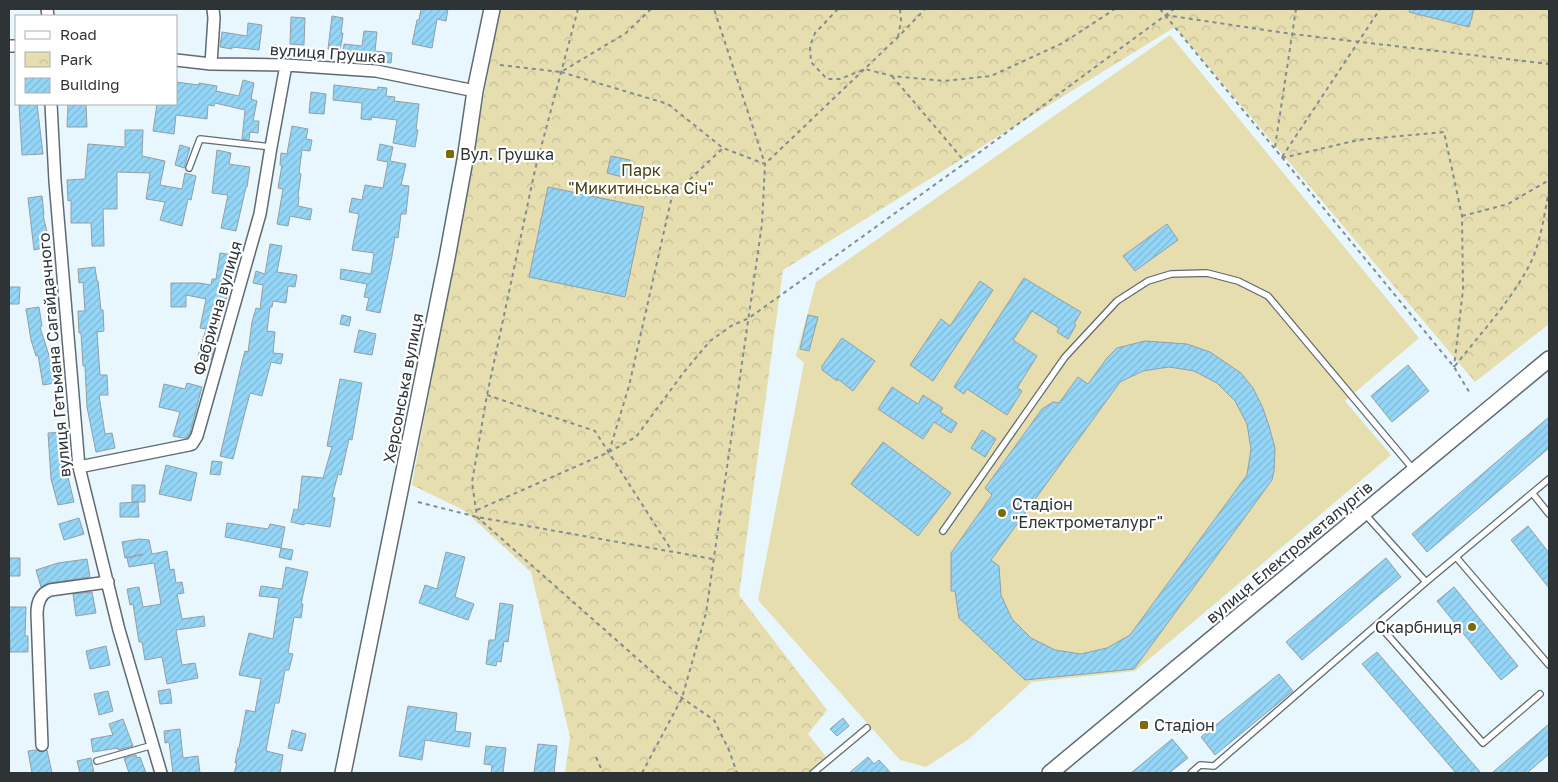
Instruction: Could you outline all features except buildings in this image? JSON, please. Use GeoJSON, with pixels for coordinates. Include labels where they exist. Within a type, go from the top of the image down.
{"type":"FeatureCollection","features":[{"type":"Feature","properties":{"kind":"main road","name":"Херсонська вулиця"},"geometry":{"type":"LineString","coordinates":[[343,773],[448,250],[465,160],[475,91],[492,9]]}},
{"type":"Feature","properties":{"kind":"main road","name":"вулиця Електрометалургів"},"geometry":{"type":"LineString","coordinates":[[1050,773],[1549,359]]}},
{"type":"Feature","properties":{"kind":"street"},"geometry":{"type":"LineString","coordinates":[[211,64],[213,9]]}},
{"type":"Feature","properties":{"kind":"street","name":"вулиця Грушка"},"geometry":{"type":"LineString","coordinates":[[178,60],[211,64],[376,71],[475,91]]}},
{"type":"Feature","properties":{"kind":"street","name":"Фабрична вулиця"},"geometry":{"type":"LineString","coordinates":[[78,467],[192,444],[197,436],[260,214],[286,66]]}},
{"type":"Feature","properties":{"kind":"street","name":"вулиця Гетьмана Сагайдачного"},"geometry":{"type":"LineString","coordinates":[[51,105],[55,181],[78,467],[120,630],[161,773]]}},
{"type":"Feature","properties":{"kind":"street"},"geometry":{"type":"LineString","coordinates":[[42,745],[37,614],[40,598],[44,592],[50,590],[108,582]]}},
{"type":"Feature","properties":{"kind":"lane"},"geometry":{"type":"LineString","coordinates":[[189,168],[200,139],[271,147]]}},
{"type":"Feature","properties":{"kind":"lane"},"geometry":{"type":"LineString","coordinates":[[943,531],[1065,358],[1117,301],[1148,281],[1170,274],[1208,272],[1238,281],[1268,296],[1415,470]]}},
{"type":"Feature","properties":{"kind":"lane"},"geometry":{"type":"LineString","coordinates":[[1191,773],[1200,765],[1214,766],[1426,582],[1549,479]]}},
{"type":"Feature","properties":{"kind":"lane"},"geometry":{"type":"LineString","coordinates":[[1533,494],[1549,514]]}},
{"type":"Feature","properties":{"kind":"lane"},"geometry":{"type":"LineString","coordinates":[[1364,513],[1426,582]]}},
{"type":"Feature","properties":{"kind":"lane"},"geometry":{"type":"LineString","coordinates":[[1456,557],[1549,665]]}},
{"type":"Feature","properties":{"kind":"lane"},"geometry":{"type":"LineString","coordinates":[[1378,624],[1483,743],[1540,694]]}},
{"type":"Feature","properties":{"kind":"lane"},"geometry":{"type":"LineString","coordinates":[[813,773],[866,728]]}},
{"type":"Feature","properties":{"kind":"lane"},"geometry":{"type":"LineString","coordinates":[[98,761],[153,745]]}},
{"type":"Feature","properties":{"kind":"path"},"geometry":{"type":"LineString","coordinates":[[578,9],[535,170],[487,395],[472,482],[477,517],[682,698],[714,720],[729,750],[736,773]]}},
{"type":"Feature","properties":{"kind":"path"},"geometry":{"type":"LineString","coordinates":[[561,72],[626,33],[651,9]]}},
{"type":"Feature","properties":{"kind":"path"},"geometry":{"type":"LineString","coordinates":[[642,773],[682,698],[706,613],[762,224],[764,164],[714,9]]}},
{"type":"Feature","properties":{"kind":"path"},"geometry":{"type":"LineString","coordinates":[[838,9],[815,34],[810,46],[811,62],[827,79],[840,80],[865,69],[892,76],[944,81],[991,76],[1062,43],[1115,9]]}},
{"type":"Feature","properties":{"kind":"path"},"geometry":{"type":"LineString","coordinates":[[898,38],[901,20],[900,9]]}},
{"type":"Feature","properties":{"kind":"path"},"geometry":{"type":"LineString","coordinates":[[764,164],[898,38],[925,9]]}},
{"type":"Feature","properties":{"kind":"path"},"geometry":{"type":"LineString","coordinates":[[1160,9],[1454,367],[1471,395]]}},
{"type":"Feature","properties":{"kind":"path"},"geometry":{"type":"LineString","coordinates":[[476,510],[609,452],[636,437],[684,372],[710,341],[731,326],[749,318],[1174,9]]}},
{"type":"Feature","properties":{"kind":"path"},"geometry":{"type":"LineString","coordinates":[[1274,149],[1296,9]]}},
{"type":"Feature","properties":{"kind":"path"},"geometry":{"type":"LineString","coordinates":[[1282,158],[1380,9]]}},
{"type":"Feature","properties":{"kind":"path"},"geometry":{"type":"LineString","coordinates":[[1165,15],[1292,34],[1549,64]]}},
{"type":"Feature","properties":{"kind":"path"},"geometry":{"type":"LineString","coordinates":[[500,65],[561,72],[668,104],[723,148],[764,164]]}},
{"type":"Feature","properties":{"kind":"path"},"geometry":{"type":"LineString","coordinates":[[892,76],[965,162]]}},
{"type":"Feature","properties":{"kind":"path"},"geometry":{"type":"LineString","coordinates":[[1282,158],[1358,140],[1444,132],[1462,216],[1463,290],[1454,367]]}},
{"type":"Feature","properties":{"kind":"path"},"geometry":{"type":"LineString","coordinates":[[609,452],[629,386],[672,196],[723,148]]}},
{"type":"Feature","properties":{"kind":"path"},"geometry":{"type":"LineString","coordinates":[[1462,216],[1508,204],[1549,180]]}},
{"type":"Feature","properties":{"kind":"path"},"geometry":{"type":"LineString","coordinates":[[1454,367],[1517,286],[1531,263],[1541,233],[1549,191]]}},
{"type":"Feature","properties":{"kind":"path"},"geometry":{"type":"LineString","coordinates":[[487,395],[595,431],[672,551]]}},
{"type":"Feature","properties":{"kind":"path"},"geometry":{"type":"LineString","coordinates":[[418,502],[477,517],[713,559]]}},
{"type":"Feature","properties":{"kind":"path"},"geometry":{"type":"LineString","coordinates":[[596,757],[603,773]]}},
{"type":"Feature","properties":{"kind":"green space","name":"Парк \"Микитинська Січ\""},"geometry":{"type":"Polygon","coordinates":[[[500,9],[1549,9],[1549,324],[1475,382],[1175,27],[783,270],[739,595],[827,710],[808,734],[827,758],[811,773],[565,773],[570,737],[531,572],[465,511],[412,485],[500,9]]]}},
{"type":"Feature","properties":{"kind":"green space"},"geometry":{"type":"Polygon","coordinates":[[[1170,35],[1419,338],[1345,401],[1391,455],[1135,671],[1032,682],[969,739],[926,767],[900,760],[758,600],[804,363],[796,356],[816,282],[1170,35]]]}},
{"type":"Feature","properties":{"kind":"place","name":"Вул. Грушка"},"geometry":{"type":"Point","coordinates":[450,154]}},
{"type":"Feature","properties":{"kind":"place","name":"Стадіон \"Електрометалург\""},"geometry":{"type":"Point","coordinates":[1002,513]}},
{"type":"Feature","properties":{"kind":"place","name":"Скарбниця"},"geometry":{"type":"Point","coordinates":[1472,627]}},
{"type":"Feature","properties":{"kind":"place","name":"Стадіон"},"geometry":{"type":"Point","coordinates":[1144,725]}}]}
